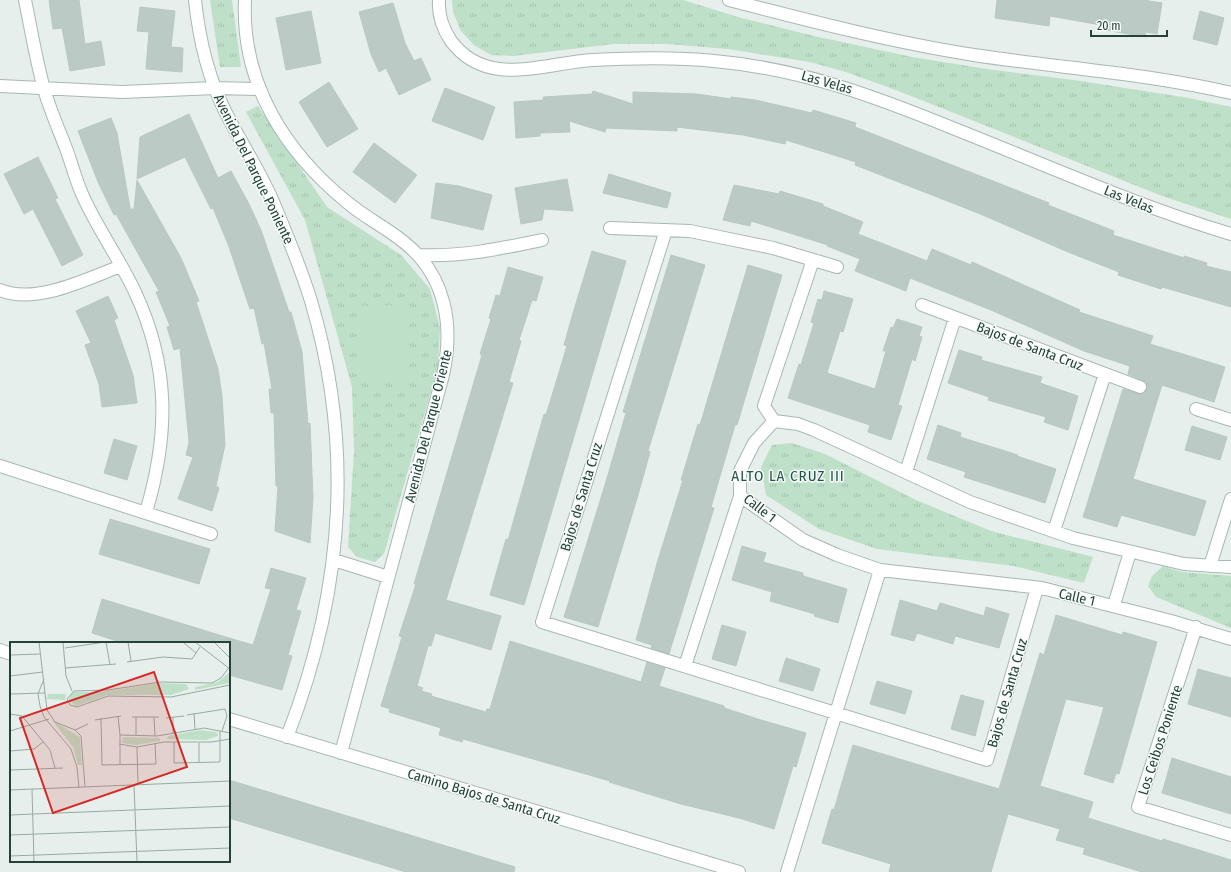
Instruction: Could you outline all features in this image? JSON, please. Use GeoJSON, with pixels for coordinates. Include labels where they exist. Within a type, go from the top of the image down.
{"type":"FeatureCollection","features":[{"type":"Feature","properties":{"kind":"street"},"geometry":{"type":"LineString","coordinates":[[25,0],[44,88],[82,194],[121,266],[146,317],[154,344],[161,378],[163,412],[161,446],[155,480],[146,512]]}},
{"type":"Feature","properties":{"kind":"street","name":"Avenida Del Parque Poniente"},"geometry":{"type":"LineString","coordinates":[[195,0],[204,56],[215,88],[224,110],[249,152],[273,202],[294,253],[311,301],[323,350],[332,400],[336,440],[337,488],[334,560],[326,609],[316,652],[304,695],[287,737]]}},
{"type":"Feature","properties":{"kind":"street","name":"Avenida Del Parque Oriente"},"geometry":{"type":"LineString","coordinates":[[245,0],[246,37],[258,89],[281,129],[308,165],[348,203],[393,234],[418,255],[437,285],[444,302],[449,339],[443,375],[342,752]]}},
{"type":"Feature","properties":{"kind":"street","name":"Las Velas"},"geometry":{"type":"LineString","coordinates":[[439,0],[441,20],[447,35],[468,58],[481,65],[496,70],[512,71],[589,61],[624,59],[698,59],[739,63],[781,70],[829,82],[876,97],[1165,213],[1231,234]]}},
{"type":"Feature","properties":{"kind":"street"},"geometry":{"type":"LineString","coordinates":[[729,0],[812,22],[974,55],[1154,78],[1231,93]]}},
{"type":"Feature","properties":{"kind":"street"},"geometry":{"type":"LineString","coordinates":[[0,86],[122,92],[215,88],[258,89]]}},
{"type":"Feature","properties":{"kind":"street"},"geometry":{"type":"LineString","coordinates":[[610,228],[690,231],[773,248],[837,267]]}},
{"type":"Feature","properties":{"kind":"street","name":"Bajos de Santa Cruz"},"geometry":{"type":"LineString","coordinates":[[666,230],[542,622],[987,760],[1037,588]]}},
{"type":"Feature","properties":{"kind":"street"},"geometry":{"type":"LineString","coordinates":[[418,255],[447,256],[478,253],[542,240]]}},
{"type":"Feature","properties":{"kind":"street"},"geometry":{"type":"LineString","coordinates":[[813,260],[764,406],[774,421],[798,424],[814,430],[970,502],[1073,538],[1184,564],[1231,567]]}},
{"type":"Feature","properties":{"kind":"street"},"geometry":{"type":"LineString","coordinates":[[0,290],[8,294],[25,295],[57,289],[121,266]]}},
{"type":"Feature","properties":{"kind":"street","name":"Bajos de Santa Cruz"},"geometry":{"type":"LineString","coordinates":[[922,305],[1140,387]]}},
{"type":"Feature","properties":{"kind":"street"},"geometry":{"type":"LineString","coordinates":[[906,472],[956,318]]}},
{"type":"Feature","properties":{"kind":"street"},"geometry":{"type":"LineString","coordinates":[[1054,531],[1105,374]]}},
{"type":"Feature","properties":{"kind":"street"},"geometry":{"type":"LineString","coordinates":[[1196,409],[1231,420]]}},
{"type":"Feature","properties":{"kind":"street","name":"Calle 1"},"geometry":{"type":"LineString","coordinates":[[774,421],[754,443],[740,471],[740,496],[803,540],[837,555],[880,570],[1037,588],[1114,605],[1196,627],[1231,639]]}},
{"type":"Feature","properties":{"kind":"street"},"geometry":{"type":"LineString","coordinates":[[0,466],[211,534]]}},
{"type":"Feature","properties":{"kind":"street"},"geometry":{"type":"LineString","coordinates":[[685,666],[740,496]]}},
{"type":"Feature","properties":{"kind":"street"},"geometry":{"type":"LineString","coordinates":[[1210,566],[1231,499]]}},
{"type":"Feature","properties":{"kind":"street"},"geometry":{"type":"LineString","coordinates":[[1114,605],[1130,552]]}},
{"type":"Feature","properties":{"kind":"street"},"geometry":{"type":"LineString","coordinates":[[334,560],[388,577]]}},
{"type":"Feature","properties":{"kind":"street"},"geometry":{"type":"LineString","coordinates":[[787,872],[880,570]]}},
{"type":"Feature","properties":{"kind":"street","name":"Los Ceibos Poniente"},"geometry":{"type":"LineString","coordinates":[[1196,627],[1138,807],[1231,835]]}},
{"type":"Feature","properties":{"kind":"street"},"geometry":{"type":"LineString","coordinates":[[0,650],[10,654]]}},
{"type":"Feature","properties":{"kind":"street","name":"Camino Bajos de Santa Cruz"},"geometry":{"type":"LineString","coordinates":[[230,719],[739,872]]}},
{"type":"Feature","properties":{"kind":"green space"},"geometry":{"type":"Polygon","coordinates":[[[210,0],[232,0],[241,67],[220,67],[210,0]]]}},
{"type":"Feature","properties":{"kind":"green space"},"geometry":{"type":"Polygon","coordinates":[[[452,0],[683,0],[738,17],[814,36],[912,57],[1189,98],[1231,107],[1231,219],[1162,196],[901,92],[846,72],[810,62],[728,49],[667,44],[614,44],[513,56],[491,55],[474,45],[461,31],[453,12],[452,0]]]}},
{"type":"Feature","properties":{"kind":"green space"},"geometry":{"type":"Polygon","coordinates":[[[258,106],[327,207],[401,255],[430,289],[440,328],[438,367],[384,554],[375,562],[357,557],[348,547],[354,451],[352,387],[305,220],[246,112],[258,106]]]}},
{"type":"Feature","properties":{"kind":"green space"},"geometry":{"type":"Polygon","coordinates":[[[405,305],[407,378],[359,379],[357,306],[405,305]]]}},
{"type":"Feature","properties":{"kind":"green space"},"geometry":{"type":"Polygon","coordinates":[[[792,443],[825,454],[916,500],[991,531],[1093,557],[1084,583],[1014,566],[877,549],[819,529],[766,495],[761,467],[772,445],[792,443]]]}},
{"type":"Feature","properties":{"kind":"green space"},"geometry":{"type":"Polygon","coordinates":[[[1163,566],[1182,572],[1231,576],[1231,628],[1156,597],[1148,586],[1152,576],[1163,566]]]}},
{"type":"Feature","properties":{"kind":"building"},"geometry":{"type":"Polygon","coordinates":[[[49,0],[79,0],[85,44],[101,41],[105,65],[70,71],[62,28],[53,29],[49,0]]]}},
{"type":"Feature","properties":{"kind":"building"},"geometry":{"type":"Polygon","coordinates":[[[997,0],[1143,0],[1162,3],[1157,34],[1146,32],[1145,37],[1100,29],[1101,25],[1050,16],[1049,26],[995,18],[997,0]]]}},
{"type":"Feature","properties":{"kind":"building"},"geometry":{"type":"Polygon","coordinates":[[[393,3],[405,43],[414,61],[421,58],[431,80],[399,95],[386,68],[379,72],[371,54],[359,12],[393,3]]]}},
{"type":"Feature","properties":{"kind":"building"},"geometry":{"type":"Polygon","coordinates":[[[140,7],[175,11],[171,47],[183,48],[182,72],[146,69],[149,32],[137,31],[140,7]]]}},
{"type":"Feature","properties":{"kind":"building"},"geometry":{"type":"Polygon","coordinates":[[[311,11],[321,63],[286,70],[276,18],[311,11]]]}},
{"type":"Feature","properties":{"kind":"building"},"geometry":{"type":"Polygon","coordinates":[[[1200,11],[1224,18],[1217,45],[1193,39],[1200,11]]]}},
{"type":"Feature","properties":{"kind":"building"},"geometry":{"type":"Polygon","coordinates":[[[329,82],[358,129],[327,147],[299,102],[329,82]]]}},
{"type":"Feature","properties":{"kind":"building"},"geometry":{"type":"Polygon","coordinates":[[[445,88],[495,107],[483,140],[432,121],[445,88]]]}},
{"type":"Feature","properties":{"kind":"building"},"geometry":{"type":"Polygon","coordinates":[[[593,91],[633,104],[633,92],[697,94],[731,99],[731,97],[755,100],[812,113],[813,110],[856,123],[855,127],[1049,203],[1048,205],[1114,231],[1113,235],[1184,258],[1184,256],[1207,263],[1206,266],[1231,272],[1231,307],[1162,287],[1161,289],[1118,275],[1119,272],[1068,252],[978,213],[855,165],[856,162],[786,140],[785,144],[743,135],[677,127],[677,131],[606,128],[605,132],[569,121],[570,132],[540,133],[540,136],[516,138],[514,102],[544,100],[543,97],[592,94],[593,91]]]}},
{"type":"Feature","properties":{"kind":"building"},"geometry":{"type":"Polygon","coordinates":[[[189,114],[218,178],[231,171],[249,204],[261,230],[289,312],[291,312],[302,352],[308,424],[310,423],[313,498],[310,543],[275,531],[278,486],[276,486],[274,413],[271,413],[269,389],[272,389],[264,343],[262,344],[254,308],[250,309],[228,244],[213,208],[211,209],[185,157],[137,179],[140,137],[189,114]]]}},
{"type":"Feature","properties":{"kind":"building"},"geometry":{"type":"Polygon","coordinates":[[[111,118],[117,133],[130,208],[127,209],[134,209],[137,180],[181,258],[199,301],[196,302],[218,369],[222,396],[225,445],[216,486],[219,488],[212,511],[178,499],[193,457],[186,455],[189,442],[180,348],[174,350],[167,327],[170,326],[156,292],[159,291],[116,214],[114,215],[98,182],[78,131],[111,118]]]}},
{"type":"Feature","properties":{"kind":"building"},"geometry":{"type":"Polygon","coordinates":[[[374,143],[417,175],[395,203],[353,172],[374,143]]]}},
{"type":"Feature","properties":{"kind":"building"},"geometry":{"type":"Polygon","coordinates":[[[38,157],[58,198],[55,199],[83,255],[62,266],[33,209],[24,214],[4,174],[38,157]]]}},
{"type":"Feature","properties":{"kind":"building"},"geometry":{"type":"Polygon","coordinates":[[[609,174],[671,193],[667,208],[603,193],[609,174]]]}},
{"type":"Feature","properties":{"kind":"building"},"geometry":{"type":"Polygon","coordinates":[[[567,179],[573,211],[544,209],[542,220],[521,224],[515,188],[567,179]]]}},
{"type":"Feature","properties":{"kind":"building"},"geometry":{"type":"Polygon","coordinates":[[[436,183],[459,186],[492,195],[483,230],[431,218],[436,183]]]}},
{"type":"Feature","properties":{"kind":"building"},"geometry":{"type":"Polygon","coordinates":[[[734,185],[779,194],[780,191],[823,204],[823,206],[863,222],[858,234],[927,261],[932,249],[971,265],[972,262],[1080,310],[1079,312],[1153,336],[1150,344],[1225,367],[1214,402],[1162,385],[1133,479],[1206,501],[1195,536],[1121,515],[1117,527],[1083,517],[1123,389],[1141,394],[1147,389],[1146,382],[1128,374],[1130,366],[1084,351],[991,310],[910,278],[906,291],[855,271],[860,259],[827,246],[828,245],[751,221],[750,226],[723,220],[734,185]]]}},
{"type":"Feature","properties":{"kind":"building"},"geometry":{"type":"Polygon","coordinates":[[[592,251],[626,261],[524,605],[490,595],[506,539],[508,540],[544,414],[546,415],[567,346],[564,345],[592,251]]]}},
{"type":"Feature","properties":{"kind":"building"},"geometry":{"type":"Polygon","coordinates":[[[671,255],[705,265],[648,451],[650,452],[638,495],[598,627],[564,617],[605,485],[626,413],[623,412],[671,255]]]}},
{"type":"Feature","properties":{"kind":"building"},"geometry":{"type":"Polygon","coordinates":[[[748,265],[782,275],[737,425],[735,425],[711,507],[714,508],[669,654],[651,648],[652,645],[636,640],[658,560],[683,480],[681,480],[698,424],[700,425],[748,265]]]}},
{"type":"Feature","properties":{"kind":"building"},"geometry":{"type":"Polygon","coordinates":[[[508,267],[543,277],[536,301],[532,300],[519,340],[521,341],[509,382],[513,383],[446,600],[501,616],[491,650],[435,633],[431,646],[428,646],[417,686],[423,688],[421,691],[432,694],[431,696],[486,712],[487,709],[490,709],[510,641],[641,682],[647,662],[665,668],[659,686],[724,706],[724,708],[761,720],[806,733],[796,767],[793,766],[774,829],[739,818],[681,804],[609,782],[610,781],[463,739],[462,742],[439,735],[441,728],[389,712],[390,709],[381,706],[402,637],[399,636],[416,584],[414,584],[482,355],[480,354],[491,319],[489,318],[496,295],[500,296],[508,267]]]}},
{"type":"Feature","properties":{"kind":"building"},"geometry":{"type":"Polygon","coordinates":[[[824,291],[853,299],[843,332],[840,331],[827,373],[875,389],[886,351],[883,351],[891,327],[893,328],[897,319],[922,327],[919,336],[922,337],[915,361],[912,359],[898,405],[902,406],[891,440],[868,432],[870,425],[788,398],[799,364],[801,365],[814,323],[811,322],[818,299],[822,300],[824,291]]]}},
{"type":"Feature","properties":{"kind":"building"},"geometry":{"type":"Polygon","coordinates":[[[108,296],[118,318],[114,320],[133,375],[137,403],[102,407],[99,384],[85,345],[91,343],[76,311],[108,296]]]}},
{"type":"Feature","properties":{"kind":"building"},"geometry":{"type":"Polygon","coordinates":[[[959,350],[982,357],[981,360],[1042,377],[1040,383],[1078,396],[1068,430],[1044,422],[1046,417],[988,400],[989,397],[948,383],[959,350]]]}},
{"type":"Feature","properties":{"kind":"building"},"geometry":{"type":"Polygon","coordinates":[[[938,425],[961,433],[960,437],[1018,455],[1017,456],[1056,469],[1045,503],[964,477],[966,472],[927,459],[938,425]]]}},
{"type":"Feature","properties":{"kind":"building"},"geometry":{"type":"Polygon","coordinates":[[[1192,426],[1227,437],[1220,460],[1185,450],[1192,426]]]}},
{"type":"Feature","properties":{"kind":"building"},"geometry":{"type":"Polygon","coordinates":[[[114,439],[137,446],[127,480],[104,473],[114,439]]]}},
{"type":"Feature","properties":{"kind":"building"},"geometry":{"type":"Polygon","coordinates":[[[110,519],[210,549],[199,584],[99,554],[110,519]]]}},
{"type":"Feature","properties":{"kind":"building"},"geometry":{"type":"Polygon","coordinates":[[[742,546],[766,553],[763,562],[803,573],[803,576],[847,589],[838,623],[814,616],[815,614],[770,601],[772,592],[732,580],[742,546]]]}},
{"type":"Feature","properties":{"kind":"building"},"geometry":{"type":"Polygon","coordinates":[[[271,568],[306,578],[296,610],[301,611],[288,655],[292,656],[282,690],[230,675],[229,638],[253,645],[271,589],[265,588],[271,568]]]}},
{"type":"Feature","properties":{"kind":"building"},"geometry":{"type":"Polygon","coordinates":[[[102,599],[229,638],[228,642],[120,642],[92,633],[102,599]]]}},
{"type":"Feature","properties":{"kind":"building"},"geometry":{"type":"Polygon","coordinates":[[[900,600],[937,611],[940,603],[984,616],[986,607],[1009,614],[999,648],[955,636],[953,644],[917,633],[914,641],[891,635],[900,600]]]}},
{"type":"Feature","properties":{"kind":"building"},"geometry":{"type":"Polygon","coordinates":[[[1056,615],[1122,635],[1123,632],[1157,642],[1119,774],[1116,773],[1113,783],[1084,774],[1104,707],[1066,699],[1040,786],[1093,802],[1088,818],[1162,841],[1163,839],[1231,860],[1231,872],[1142,872],[1083,854],[1085,848],[1056,840],[1060,829],[1008,814],[991,872],[889,872],[891,864],[822,843],[832,809],[834,810],[853,745],[999,789],[1040,653],[1044,655],[1056,615]]]}},
{"type":"Feature","properties":{"kind":"building"},"geometry":{"type":"Polygon","coordinates":[[[722,625],[746,632],[736,666],[712,659],[722,625]]]}},
{"type":"Feature","properties":{"kind":"building"},"geometry":{"type":"Polygon","coordinates":[[[786,658],[820,669],[813,691],[779,681],[786,658]]]}},
{"type":"Feature","properties":{"kind":"building"},"geometry":{"type":"Polygon","coordinates":[[[1198,669],[1231,678],[1231,717],[1188,704],[1198,669]]]}},
{"type":"Feature","properties":{"kind":"building"},"geometry":{"type":"Polygon","coordinates":[[[877,681],[912,691],[905,714],[870,704],[877,681]]]}},
{"type":"Feature","properties":{"kind":"building"},"geometry":{"type":"Polygon","coordinates":[[[961,695],[984,701],[975,736],[951,729],[961,695]]]}},
{"type":"Feature","properties":{"kind":"building"},"geometry":{"type":"Polygon","coordinates":[[[1172,758],[1231,777],[1231,814],[1162,793],[1172,758]]]}},
{"type":"Feature","properties":{"kind":"building"},"geometry":{"type":"Polygon","coordinates":[[[230,780],[515,867],[514,872],[406,872],[230,818],[230,780]]]}},
{"type":"Feature","properties":{"kind":"district","name":"ALTO LA CRUZ III"},"geometry":{"type":"Point","coordinates":[788,476]}}]}
